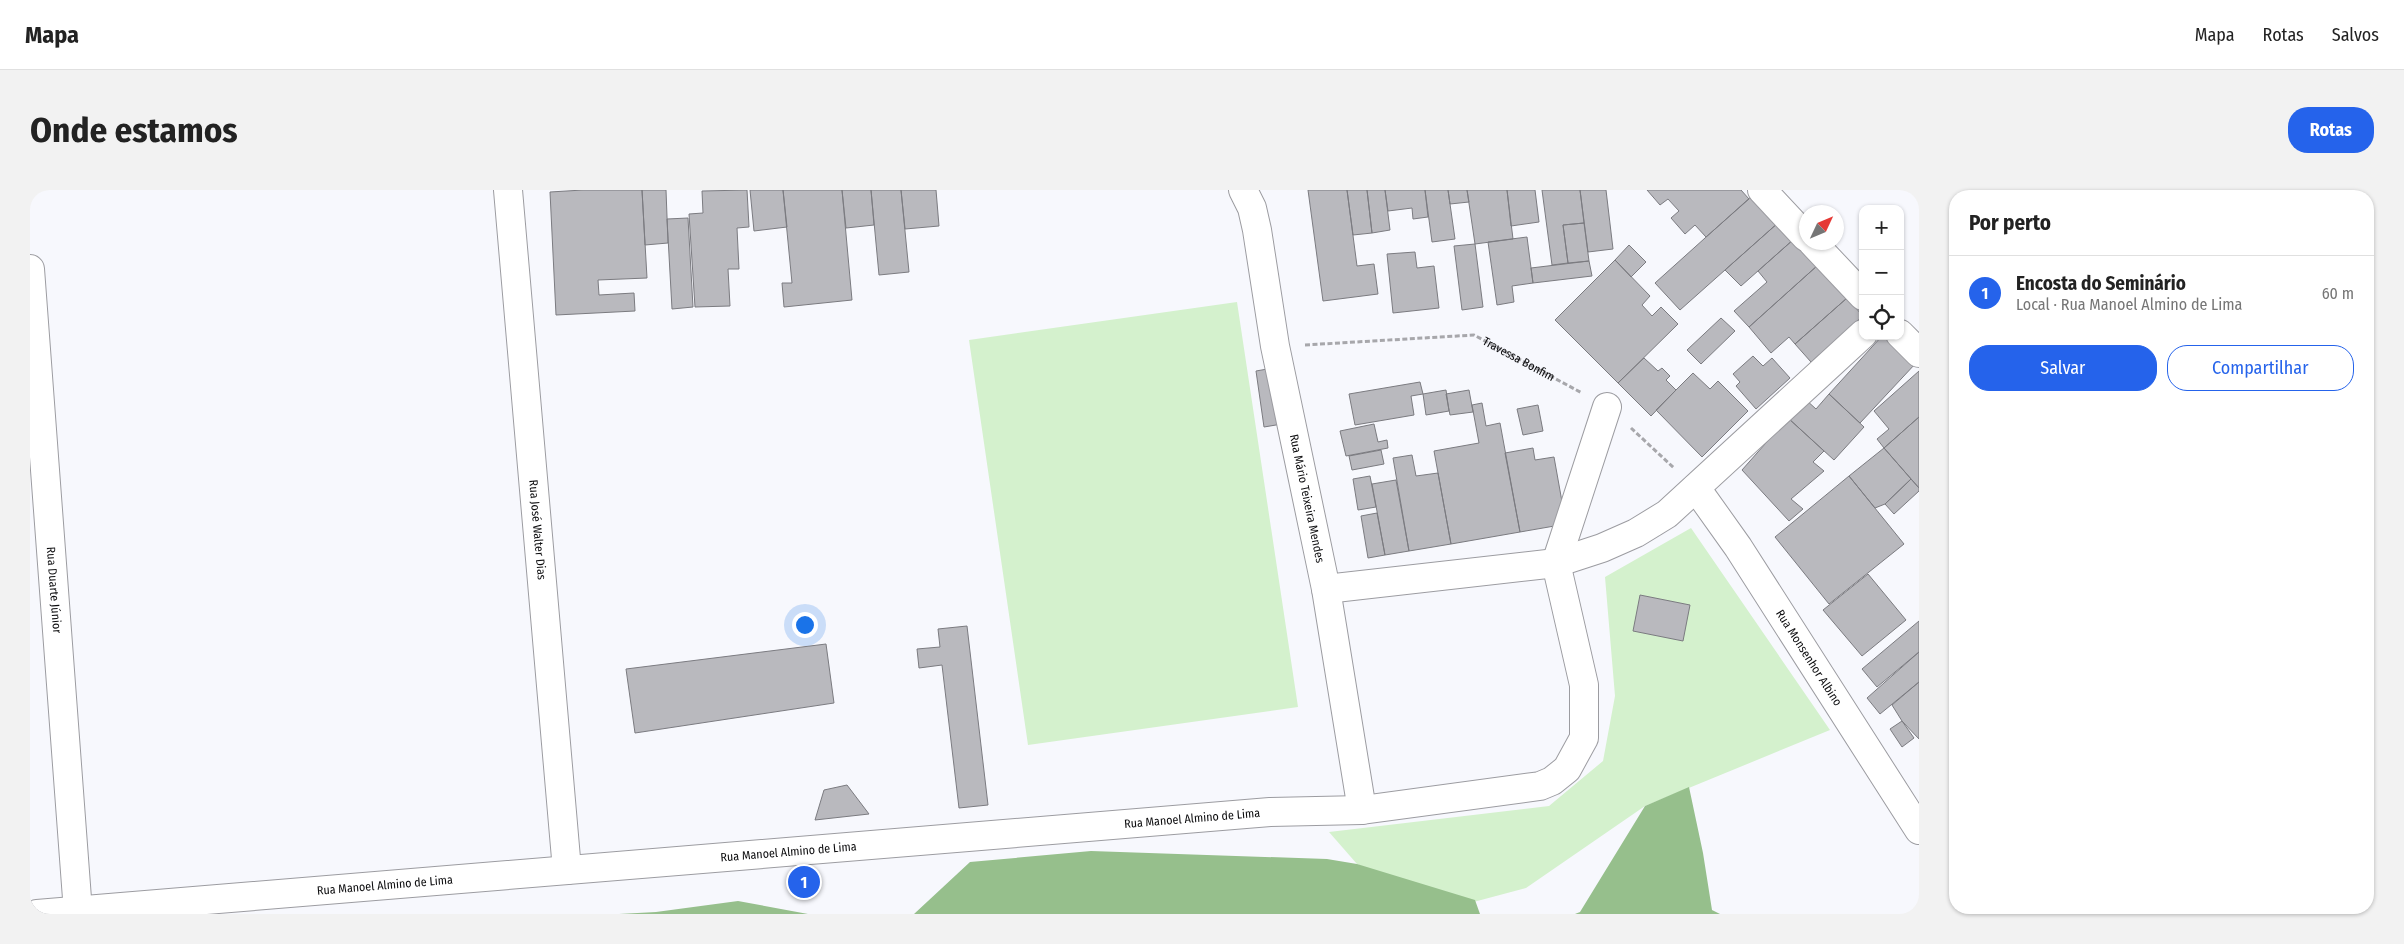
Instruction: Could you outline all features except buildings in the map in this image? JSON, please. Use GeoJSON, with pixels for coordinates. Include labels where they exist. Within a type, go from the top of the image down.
{"type":"FeatureCollection","features":[{"type":"Feature","properties":{"kind":"street","name":"Rua José Walter Dias"},"geometry":{"type":"LineString","coordinates":[[508,190],[567,870]]}},
{"type":"Feature","properties":{"kind":"street","name":"Rua Mário Teixeira Mendes"},"geometry":{"type":"LineString","coordinates":[[1243,190],[1252,208],[1258,230],[1275,346],[1326,589],[1362,810]]}},
{"type":"Feature","properties":{"kind":"street"},"geometry":{"type":"LineString","coordinates":[[1762,190],[1799,229]]}},
{"type":"Feature","properties":{"kind":"street"},"geometry":{"type":"LineString","coordinates":[[1820,250],[1862,295]]}},
{"type":"Feature","properties":{"kind":"street","name":"Rua Duarte Júnior"},"geometry":{"type":"LineString","coordinates":[[30,269],[78,912]]}},
{"type":"Feature","properties":{"kind":"street"},"geometry":{"type":"LineString","coordinates":[[1326,589],[1556,563],[1602,548],[1636,533],[1667,514],[1859,338]]}},
{"type":"Feature","properties":{"kind":"street"},"geometry":{"type":"LineString","coordinates":[[1904,338],[1919,353]]}},
{"type":"Feature","properties":{"kind":"street"},"geometry":{"type":"LineString","coordinates":[[1556,563],[1607,407]]}},
{"type":"Feature","properties":{"kind":"street","name":"Rua Monsenhor Albino"},"geometry":{"type":"LineString","coordinates":[[1696,488],[1738,547],[1919,830]]}},
{"type":"Feature","properties":{"kind":"street","name":"Rua Manoel Almino de Lima"},"geometry":{"type":"LineString","coordinates":[[37,914],[1270,812],[1362,810],[1540,786],[1552,781],[1567,769],[1584,738],[1585,728],[1584,685],[1556,563]]}},
{"type":"Feature","properties":{"kind":"path","name":"Travessa Bonfim"},"geometry":{"type":"LineString","coordinates":[[1275,346],[1474,335],[1607,407],[1696,488]]}},
{"type":"Feature","properties":{"kind":"green space"},"geometry":{"type":"Polygon","coordinates":[[[1237,302],[1298,707],[1028,745],[969,340],[1237,302]]]}},
{"type":"Feature","properties":{"kind":"green space"},"geometry":{"type":"Polygon","coordinates":[[[1691,528],[1830,730],[1645,806],[1526,888],[1451,908],[1357,864],[1329,832],[1549,806],[1603,761],[1615,696],[1605,577],[1691,528]]]}},
{"type":"Feature","properties":{"kind":"green space"},"geometry":{"type":"Polygon","coordinates":[[[1689,787],[1703,853],[1712,910],[1720,914],[1575,914],[1580,912],[1645,806],[1689,787]]]}},
{"type":"Feature","properties":{"kind":"green space"},"geometry":{"type":"Polygon","coordinates":[[[1091,851],[1327,859],[1357,864],[1475,900],[1480,914],[914,914],[970,862],[1091,851]]]}},
{"type":"Feature","properties":{"kind":"green space"},"geometry":{"type":"Polygon","coordinates":[[[738,901],[808,914],[619,914],[656,912],[738,901]]]}},
{"type":"Feature","properties":{"kind":"place","name":"Encosta do Seminário"},"geometry":{"type":"Point","coordinates":[804,882]}}]}
